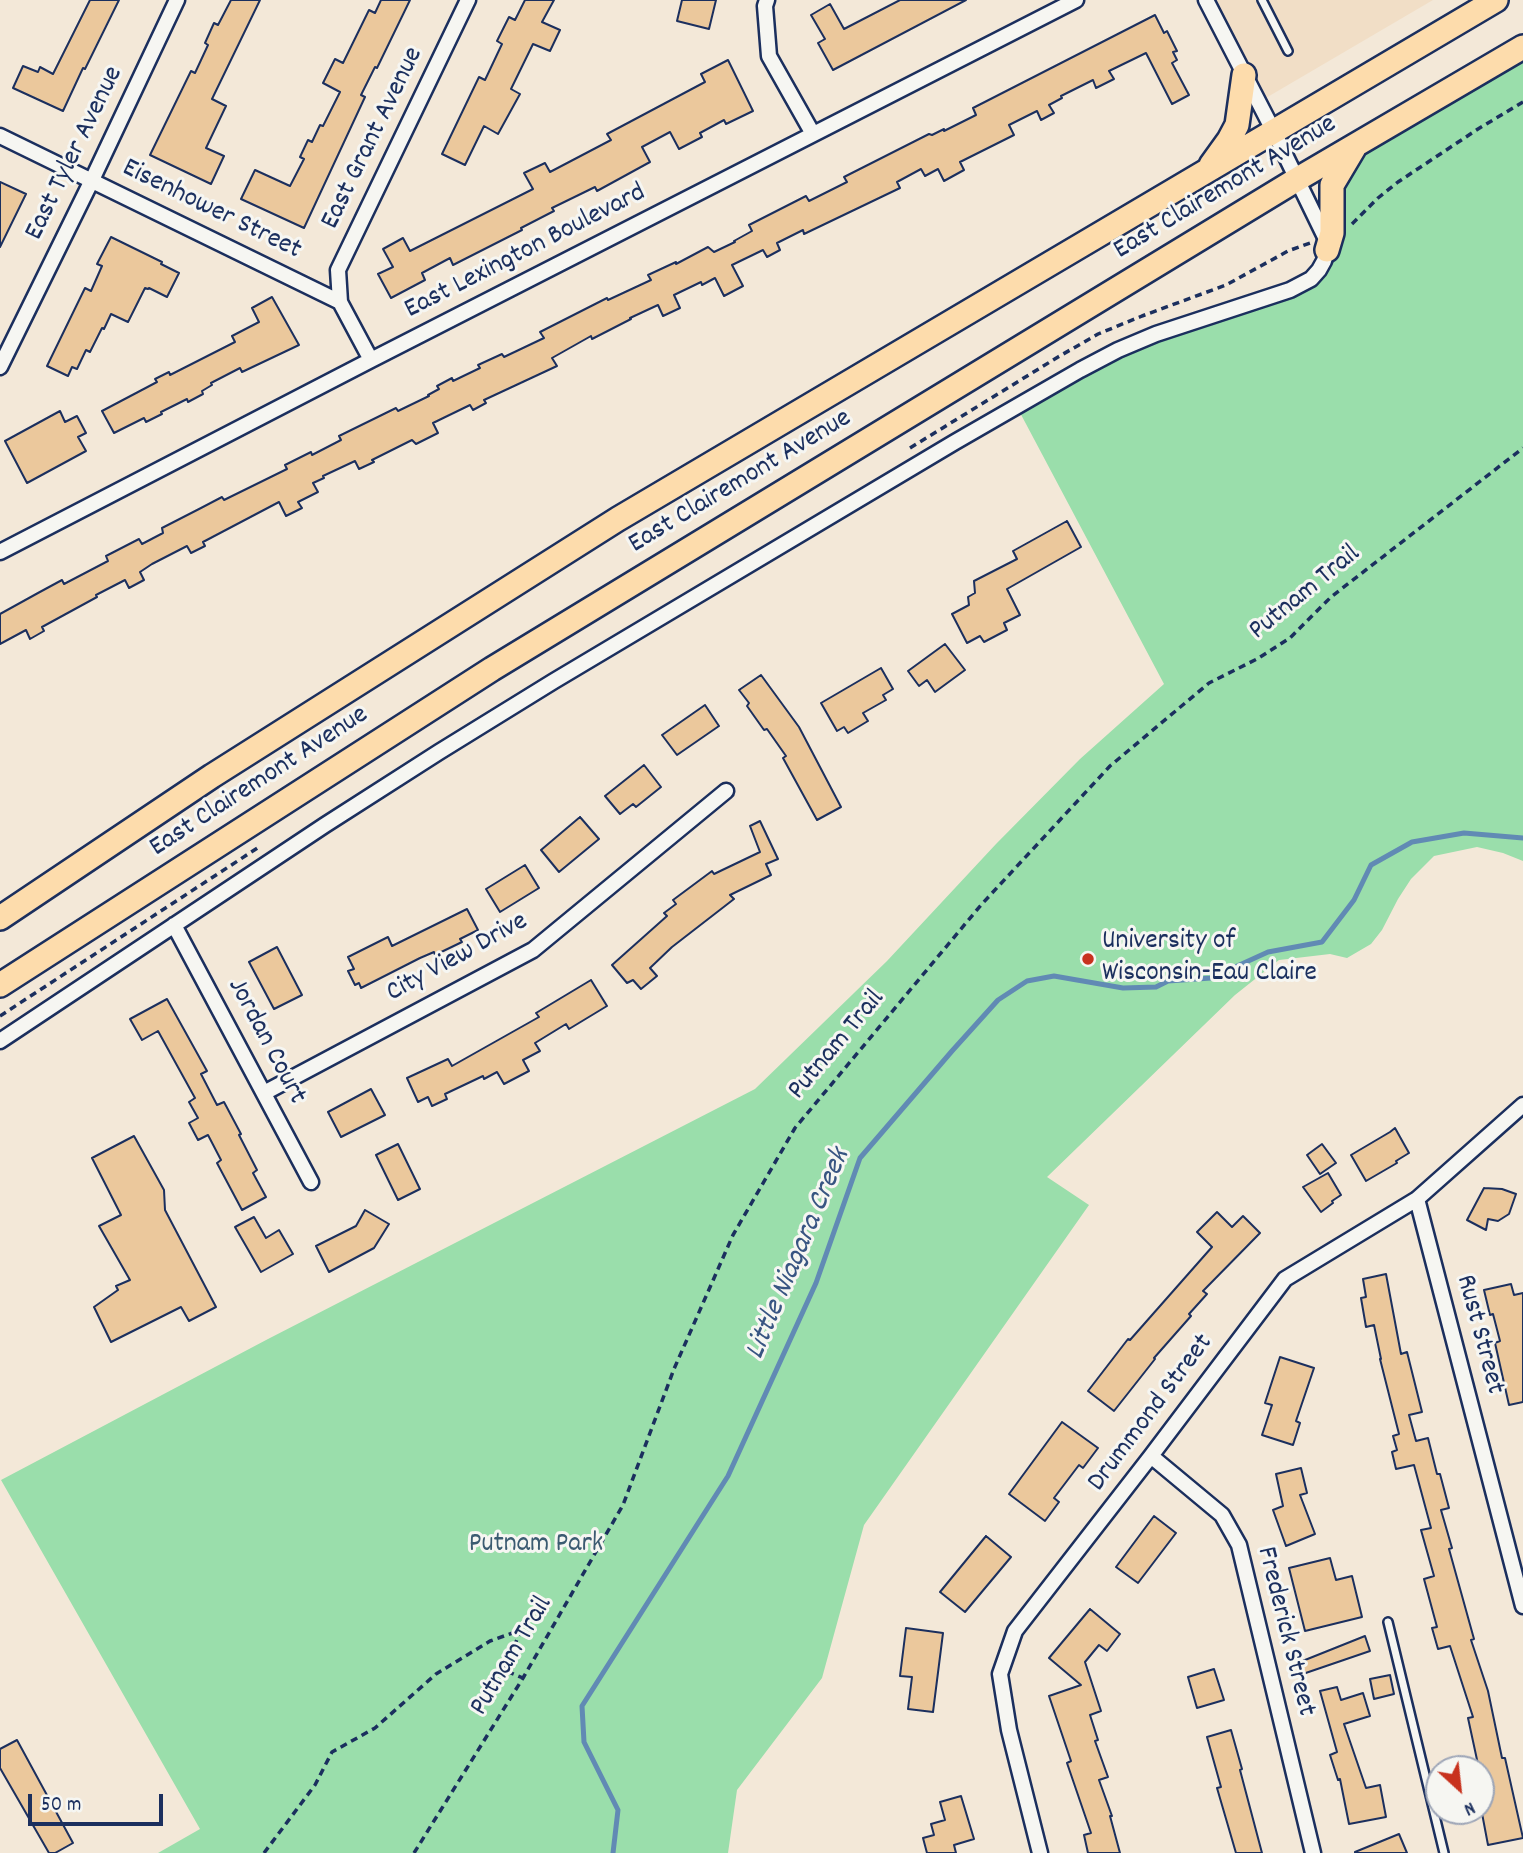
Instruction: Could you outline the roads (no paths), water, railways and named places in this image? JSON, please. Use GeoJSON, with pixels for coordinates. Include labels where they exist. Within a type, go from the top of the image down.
{"type":"FeatureCollection","features":[{"type":"Feature","properties":{"kind":"main road","name":"East Clairemont Avenue"},"geometry":{"type":"LineString","coordinates":[[0,918],[212,776],[618,519],[1496,0]]}},
{"type":"Feature","properties":{"kind":"main road","name":"East Clairemont Avenue"},"geometry":{"type":"LineString","coordinates":[[0,985],[492,669],[1296,180],[1523,47]]}},
{"type":"Feature","properties":{"kind":"main road"},"geometry":{"type":"LineString","coordinates":[[1207,172],[1237,125],[1244,75]]}},
{"type":"Feature","properties":{"kind":"main road"},"geometry":{"type":"LineString","coordinates":[[1327,250],[1332,233],[1332,185],[1357,144]]}},
{"type":"Feature","properties":{"kind":"street","name":"East Tyler Avenue"},"geometry":{"type":"LineString","coordinates":[[0,367],[177,0]]}},
{"type":"Feature","properties":{"kind":"street","name":"East Grant Avenue"},"geometry":{"type":"LineString","coordinates":[[341,302],[338,270],[468,0]]}},
{"type":"Feature","properties":{"kind":"street"},"geometry":{"type":"LineString","coordinates":[[767,0],[765,6],[769,56],[813,134]]}},
{"type":"Feature","properties":{"kind":"street","name":"East Lexington Boulevard"},"geometry":{"type":"LineString","coordinates":[[2,547],[813,134],[1054,6],[1076,0]]}},
{"type":"Feature","properties":{"kind":"street"},"geometry":{"type":"LineString","coordinates":[[0,1041],[370,796],[542,688],[955,442],[1118,350],[1156,334],[1301,285],[1311,279],[1320,270],[1327,250],[1325,237],[1206,0]]}},
{"type":"Feature","properties":{"kind":"street","name":"Eisenhower Street"},"geometry":{"type":"LineString","coordinates":[[0,136],[341,302]]}},
{"type":"Feature","properties":{"kind":"street"},"geometry":{"type":"LineString","coordinates":[[341,302],[371,360]]}},
{"type":"Feature","properties":{"kind":"street","name":"City View Drive"},"geometry":{"type":"LineString","coordinates":[[264,1093],[533,950],[726,791]]}},
{"type":"Feature","properties":{"kind":"street","name":"Jordan Court"},"geometry":{"type":"LineString","coordinates":[[174,925],[311,1182]]}},
{"type":"Feature","properties":{"kind":"street","name":"Drummond Street"},"geometry":{"type":"LineString","coordinates":[[1040,1853],[1009,1730],[1000,1674],[1015,1631],[1285,1279],[1417,1199],[1523,1105]]}},
{"type":"Feature","properties":{"kind":"street","name":"Rust Street"},"geometry":{"type":"LineString","coordinates":[[1417,1199],[1518,1566],[1523,1606]]}},
{"type":"Feature","properties":{"kind":"street","name":"Frederick Street"},"geometry":{"type":"LineString","coordinates":[[1151,1456],[1222,1515],[1238,1545],[1313,1853]]}},
{"type":"Feature","properties":{"kind":"lane"},"geometry":{"type":"LineString","coordinates":[[1262,0],[1288,51]]}},
{"type":"Feature","properties":{"kind":"lane"},"geometry":{"type":"LineString","coordinates":[[1388,1622],[1444,1853]]}},
{"type":"Feature","properties":{"kind":"waterway","name":"Little Niagara Creek"},"geometry":{"type":"LineString","coordinates":[[613,1853],[618,1810],[584,1742],[582,1706],[728,1476],[816,1283],[860,1158],[952,1051],[998,1000],[1027,981],[1054,976],[1123,988],[1156,987],[1168,981],[1211,978],[1268,952],[1322,942],[1354,900],[1371,865],[1412,842],[1464,833],[1523,838]]}},
{"type":"Feature","properties":{"kind":"place","name":"University of Wisconsin-Eau Claire"},"geometry":{"type":"Point","coordinates":[1088,959]}},
{"type":"Feature","properties":{"kind":"park label","name":"Putnam Park"},"geometry":{"type":"Point","coordinates":[536,1546]}}]}
